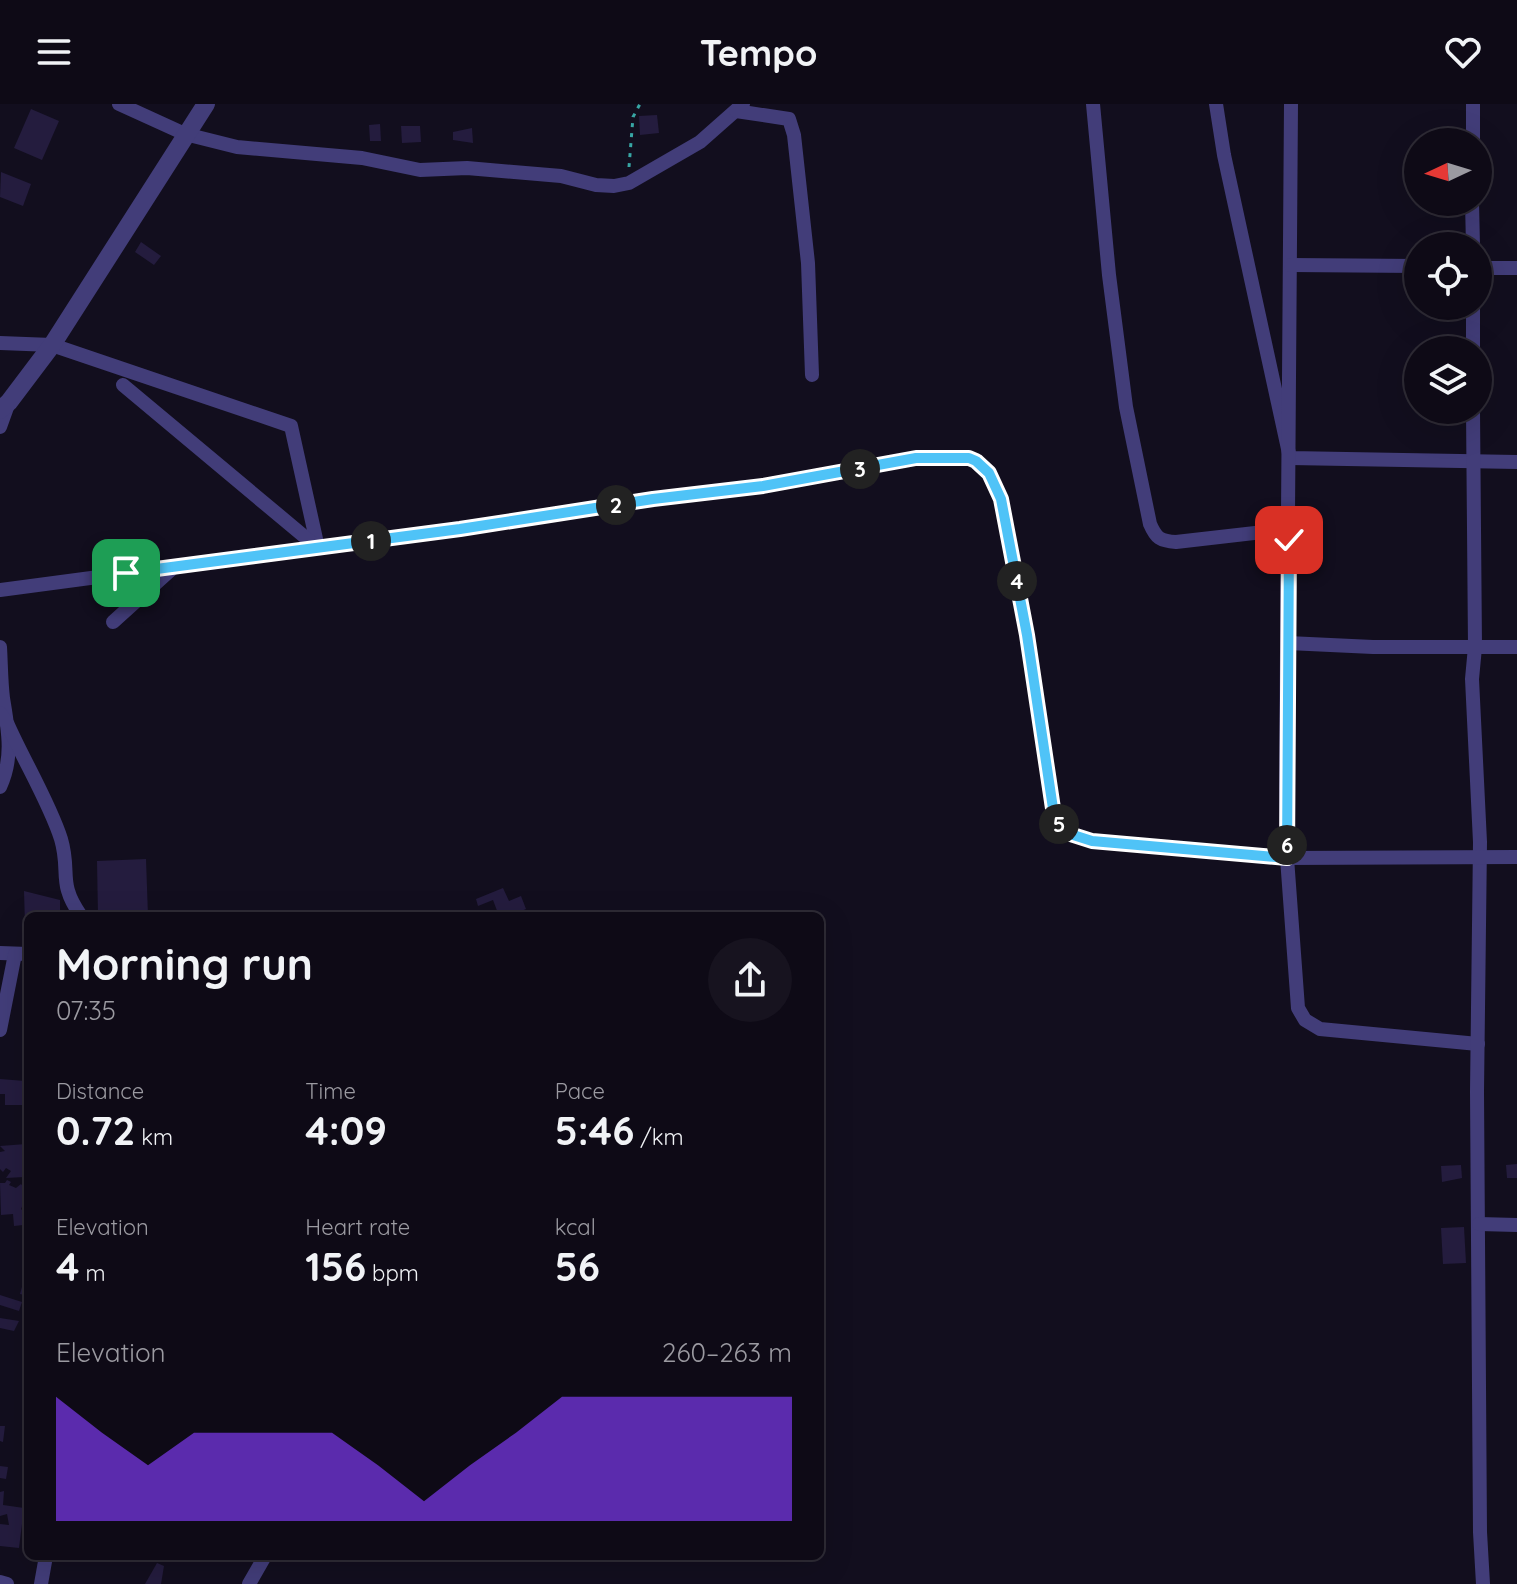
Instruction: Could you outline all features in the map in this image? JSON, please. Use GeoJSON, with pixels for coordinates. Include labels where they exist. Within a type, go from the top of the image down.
{"type":"FeatureCollection","features":[{"type":"Feature","properties":{"kind":"street"},"geometry":{"type":"LineString","coordinates":[[119,104],[185,134],[237,147],[362,158],[420,170],[467,168],[561,176],[614,186],[629,183],[700,142],[740,108],[789,119],[808,263],[812,375]]}},
{"type":"Feature","properties":{"kind":"street"},"geometry":{"type":"LineString","coordinates":[[0,427],[4,406],[52,345],[206,104]]}},
{"type":"Feature","properties":{"kind":"street"},"geometry":{"type":"LineString","coordinates":[[1093,104],[1109,275],[1126,407],[1150,524],[1156,537],[1164,542],[1289,529]]}},
{"type":"Feature","properties":{"kind":"street"},"geometry":{"type":"LineString","coordinates":[[1216,104],[1227,170],[1290,458]]}},
{"type":"Feature","properties":{"kind":"street"},"geometry":{"type":"LineString","coordinates":[[1291,104],[1287,858],[1298,1008],[1305,1020],[1320,1029],[1478,1044]]}},
{"type":"Feature","properties":{"kind":"street"},"geometry":{"type":"LineString","coordinates":[[1473,104],[1473,128]]}},
{"type":"Feature","properties":{"kind":"street"},"geometry":{"type":"LineString","coordinates":[[1291,265],[1404,266]]}},
{"type":"Feature","properties":{"kind":"street"},"geometry":{"type":"LineString","coordinates":[[1492,268],[1517,268]]}},
{"type":"Feature","properties":{"kind":"street"},"geometry":{"type":"LineString","coordinates":[[0,343],[52,345],[291,426],[318,548]]}},
{"type":"Feature","properties":{"kind":"street"},"geometry":{"type":"LineString","coordinates":[[123,385],[318,548]]}},
{"type":"Feature","properties":{"kind":"street"},"geometry":{"type":"LineString","coordinates":[[1473,424],[1475,647],[1472,679],[1480,858],[1480,1532],[1483,1584]]}},
{"type":"Feature","properties":{"kind":"street"},"geometry":{"type":"LineString","coordinates":[[0,590],[763,486],[916,458],[969,458],[989,473],[1001,499],[1027,635],[1049,792],[1058,824],[1067,833],[1092,841],[1287,858],[1517,857]]}},
{"type":"Feature","properties":{"kind":"street"},"geometry":{"type":"LineString","coordinates":[[1290,458],[1517,462]]}},
{"type":"Feature","properties":{"kind":"street"},"geometry":{"type":"LineString","coordinates":[[113,622],[175,566]]}},
{"type":"Feature","properties":{"kind":"street"},"geometry":{"type":"LineString","coordinates":[[1288,643],[1373,647],[1517,647]]}},
{"type":"Feature","properties":{"kind":"street"},"geometry":{"type":"LineString","coordinates":[[0,647],[9,762],[0,787]]}},
{"type":"Feature","properties":{"kind":"street"},"geometry":{"type":"LineString","coordinates":[[4,719],[61,841],[65,888],[78,912]]}},
{"type":"Feature","properties":{"kind":"street"},"geometry":{"type":"LineString","coordinates":[[0,1030],[14,954]]}},
{"type":"Feature","properties":{"kind":"street"},"geometry":{"type":"LineString","coordinates":[[1479,1224],[1517,1225]]}},
{"type":"Feature","properties":{"kind":"street"},"geometry":{"type":"LineString","coordinates":[[41,1584],[45,1560]]}},
{"type":"Feature","properties":{"kind":"street"},"geometry":{"type":"LineString","coordinates":[[249,1584],[263,1560]]}},
{"type":"Feature","properties":{"kind":"street"},"geometry":{"type":"LineString","coordinates":[[0,1582],[7,1584]]}},
{"type":"Feature","properties":{"kind":"path"},"geometry":{"type":"LineString","coordinates":[[629,183],[633,117],[640,104]]}},
{"type":"Feature","properties":{"kind":"building"},"geometry":{"type":"Polygon","coordinates":[[[31,109],[59,121],[42,160],[14,148],[31,109]]]}},
{"type":"Feature","properties":{"kind":"building"},"geometry":{"type":"Polygon","coordinates":[[[657,115],[659,133],[640,135],[639,116],[657,115]]]}},
{"type":"Feature","properties":{"kind":"building"},"geometry":{"type":"Polygon","coordinates":[[[380,124],[381,141],[370,141],[369,125],[380,124]]]}},
{"type":"Feature","properties":{"kind":"building"},"geometry":{"type":"Polygon","coordinates":[[[401,126],[420,126],[421,142],[402,143],[401,126]]]}},
{"type":"Feature","properties":{"kind":"building"},"geometry":{"type":"Polygon","coordinates":[[[472,128],[473,143],[453,140],[453,132],[472,128]]]}},
{"type":"Feature","properties":{"kind":"building"},"geometry":{"type":"Polygon","coordinates":[[[1,172],[31,184],[23,206],[0,197],[1,172]]]}},
{"type":"Feature","properties":{"kind":"building"},"geometry":{"type":"Polygon","coordinates":[[[141,242],[161,256],[154,265],[135,252],[141,242]]]}},
{"type":"Feature","properties":{"kind":"building"},"geometry":{"type":"Polygon","coordinates":[[[146,859],[148,912],[98,912],[97,861],[146,859]]]}},
{"type":"Feature","properties":{"kind":"building"},"geometry":{"type":"Polygon","coordinates":[[[503,888],[509,901],[521,896],[526,909],[498,912],[493,900],[478,906],[476,899],[503,888]]]}},
{"type":"Feature","properties":{"kind":"building"},"geometry":{"type":"Polygon","coordinates":[[[24,891],[60,900],[60,912],[25,912],[24,891]]]}},
{"type":"Feature","properties":{"kind":"building"},"geometry":{"type":"Polygon","coordinates":[[[0,1079],[24,1081],[23,1105],[5,1105],[5,1094],[0,1094],[0,1079]]]}},
{"type":"Feature","properties":{"kind":"building"},"geometry":{"type":"Polygon","coordinates":[[[24,1144],[24,1177],[6,1178],[11,1171],[6,1168],[3,1172],[0,1169],[0,1152],[5,1151],[0,1146],[24,1144]]]}},
{"type":"Feature","properties":{"kind":"building"},"geometry":{"type":"Polygon","coordinates":[[[1517,1164],[1517,1178],[1507,1178],[1506,1165],[1517,1164]]]}},
{"type":"Feature","properties":{"kind":"building"},"geometry":{"type":"Polygon","coordinates":[[[1461,1165],[1462,1178],[1442,1182],[1441,1166],[1461,1165]]]}},
{"type":"Feature","properties":{"kind":"building"},"geometry":{"type":"Polygon","coordinates":[[[7,1180],[11,1182],[9,1185],[16,1188],[21,1184],[24,1188],[21,1209],[24,1212],[23,1225],[14,1226],[13,1214],[1,1215],[0,1183],[7,1180]]]}},
{"type":"Feature","properties":{"kind":"building"},"geometry":{"type":"Polygon","coordinates":[[[1464,1227],[1466,1263],[1443,1264],[1441,1228],[1464,1227]]]}},
{"type":"Feature","properties":{"kind":"building"},"geometry":{"type":"Polygon","coordinates":[[[0,1295],[22,1302],[19,1311],[0,1305],[0,1295]]]}},
{"type":"Feature","properties":{"kind":"building"},"geometry":{"type":"Polygon","coordinates":[[[0,1318],[19,1321],[14,1331],[0,1328],[0,1318]]]}},
{"type":"Feature","properties":{"kind":"building"},"geometry":{"type":"Polygon","coordinates":[[[0,1426],[5,1426],[3,1442],[0,1441],[0,1426]]]}},
{"type":"Feature","properties":{"kind":"building"},"geometry":{"type":"Polygon","coordinates":[[[0,1466],[8,1467],[6,1479],[0,1478],[0,1466]]]}},
{"type":"Feature","properties":{"kind":"building"},"geometry":{"type":"Polygon","coordinates":[[[4,1491],[3,1505],[24,1508],[19,1548],[0,1546],[0,1524],[9,1525],[7,1514],[0,1516],[0,1492],[4,1491]]]}},
{"type":"Feature","properties":{"kind":"building"},"geometry":{"type":"Polygon","coordinates":[[[157,1563],[164,1566],[161,1584],[145,1584],[157,1563]]]}},
{"type":"Feature","properties":{"kind":"route"},"geometry":{"type":"LineString","coordinates":[[126,573],[763,486],[916,458],[969,458],[989,473],[1001,499],[1027,635],[1049,792],[1058,824],[1067,833],[1092,841],[1287,858],[1289,540]]}}]}
